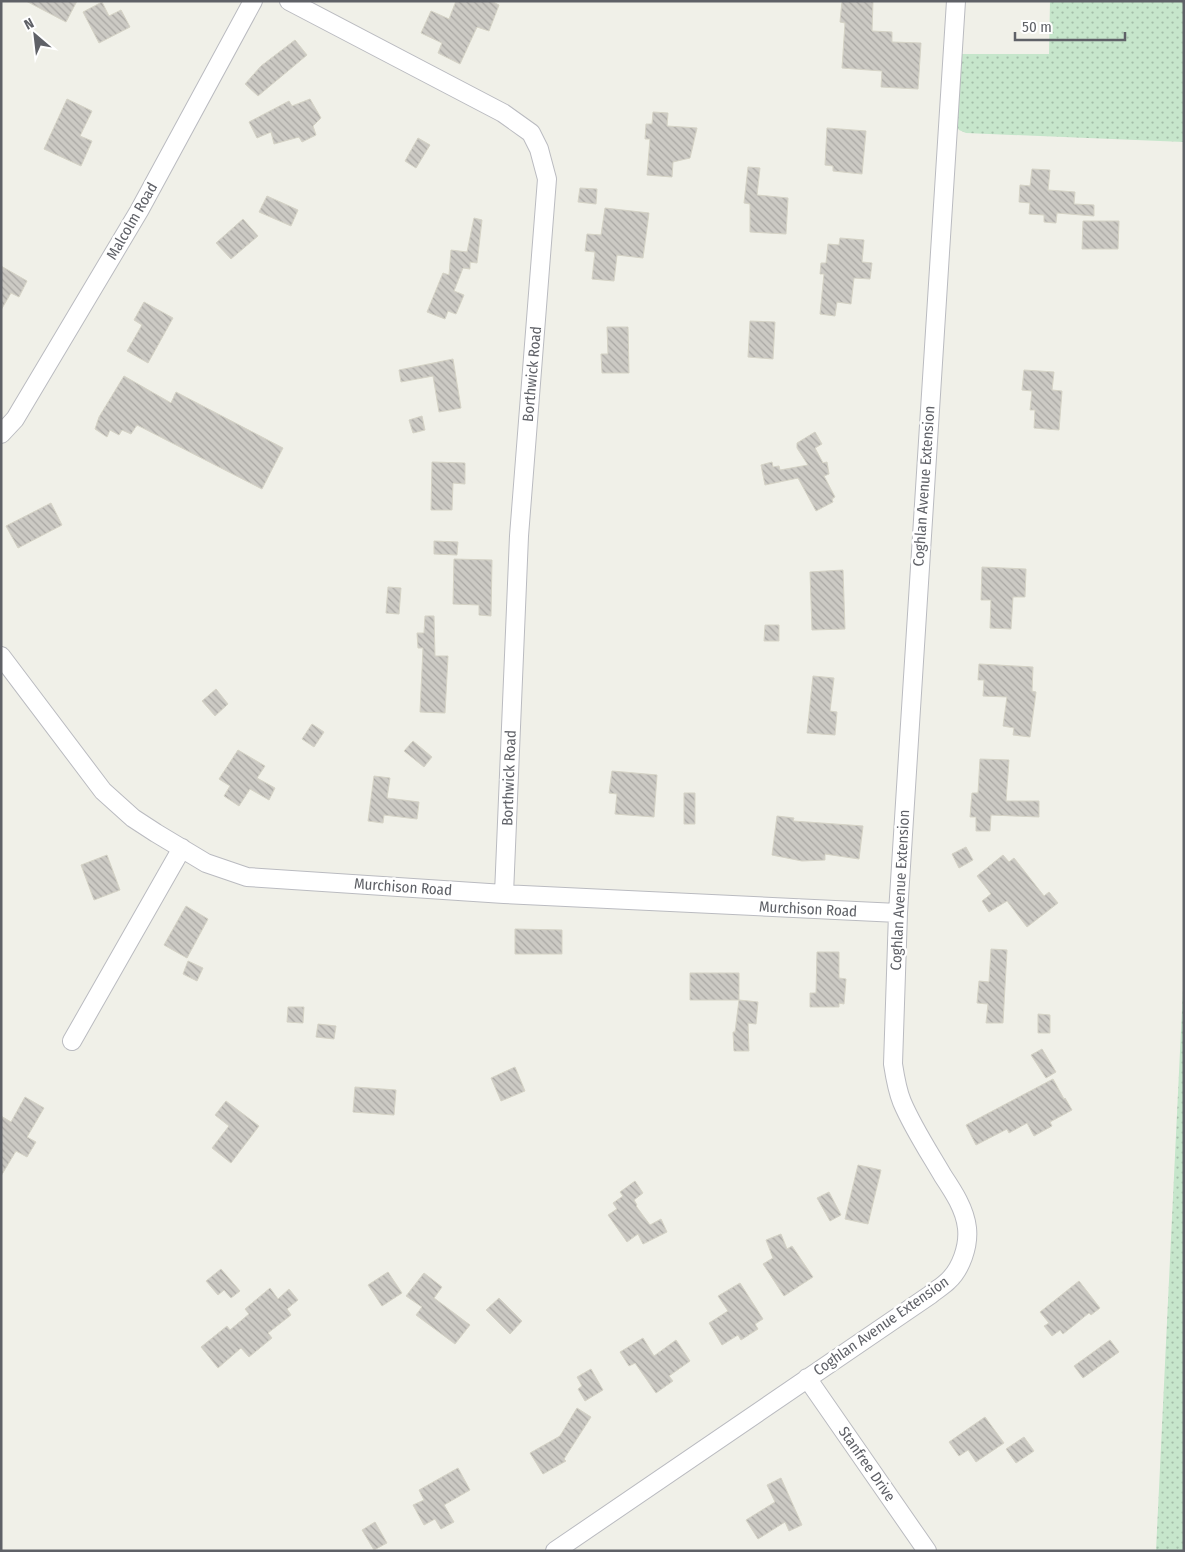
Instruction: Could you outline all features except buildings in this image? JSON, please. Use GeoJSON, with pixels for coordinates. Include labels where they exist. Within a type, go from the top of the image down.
{"type":"FeatureCollection","features":[{"type":"Feature","properties":{"kind":"street","name":"Malcolm Road"},"geometry":{"type":"LineString","coordinates":[[1,434],[15,419],[139,211],[253,1]]}},
{"type":"Feature","properties":{"kind":"street","name":"Borthwick Road"},"geometry":{"type":"LineString","coordinates":[[288,1],[504,113],[530,133],[539,149],[547,179],[519,536],[504,894]]}},
{"type":"Feature","properties":{"kind":"street","name":"Coghlan Avenue Extension"},"geometry":{"type":"LineString","coordinates":[[555,1551],[930,1295],[949,1280],[961,1262],[966,1247],[968,1228],[960,1206],[910,1118],[896,1083],[893,1064],[898,913],[956,1]]}},
{"type":"Feature","properties":{"kind":"street","name":"Murchison Road"},"geometry":{"type":"LineString","coordinates":[[1,656],[103,792],[133,818],[206,863],[247,877],[504,894],[898,913]]}},
{"type":"Feature","properties":{"kind":"street"},"geometry":{"type":"LineString","coordinates":[[72,1041],[182,848]]}},
{"type":"Feature","properties":{"kind":"street","name":"Stanfree Drive"},"geometry":{"type":"LineString","coordinates":[[807,1378],[927,1551]]}},
{"type":"Feature","properties":{"kind":"green space"},"geometry":{"type":"Polygon","coordinates":[[[1050,1],[1184,1],[1184,142],[966,133],[959,130],[954,124],[954,54],[1049,54],[1050,1]]]}},
{"type":"Feature","properties":{"kind":"green space"},"geometry":{"type":"Polygon","coordinates":[[[1184,968],[1184,1551],[1156,1551],[1184,968]]]}}]}
